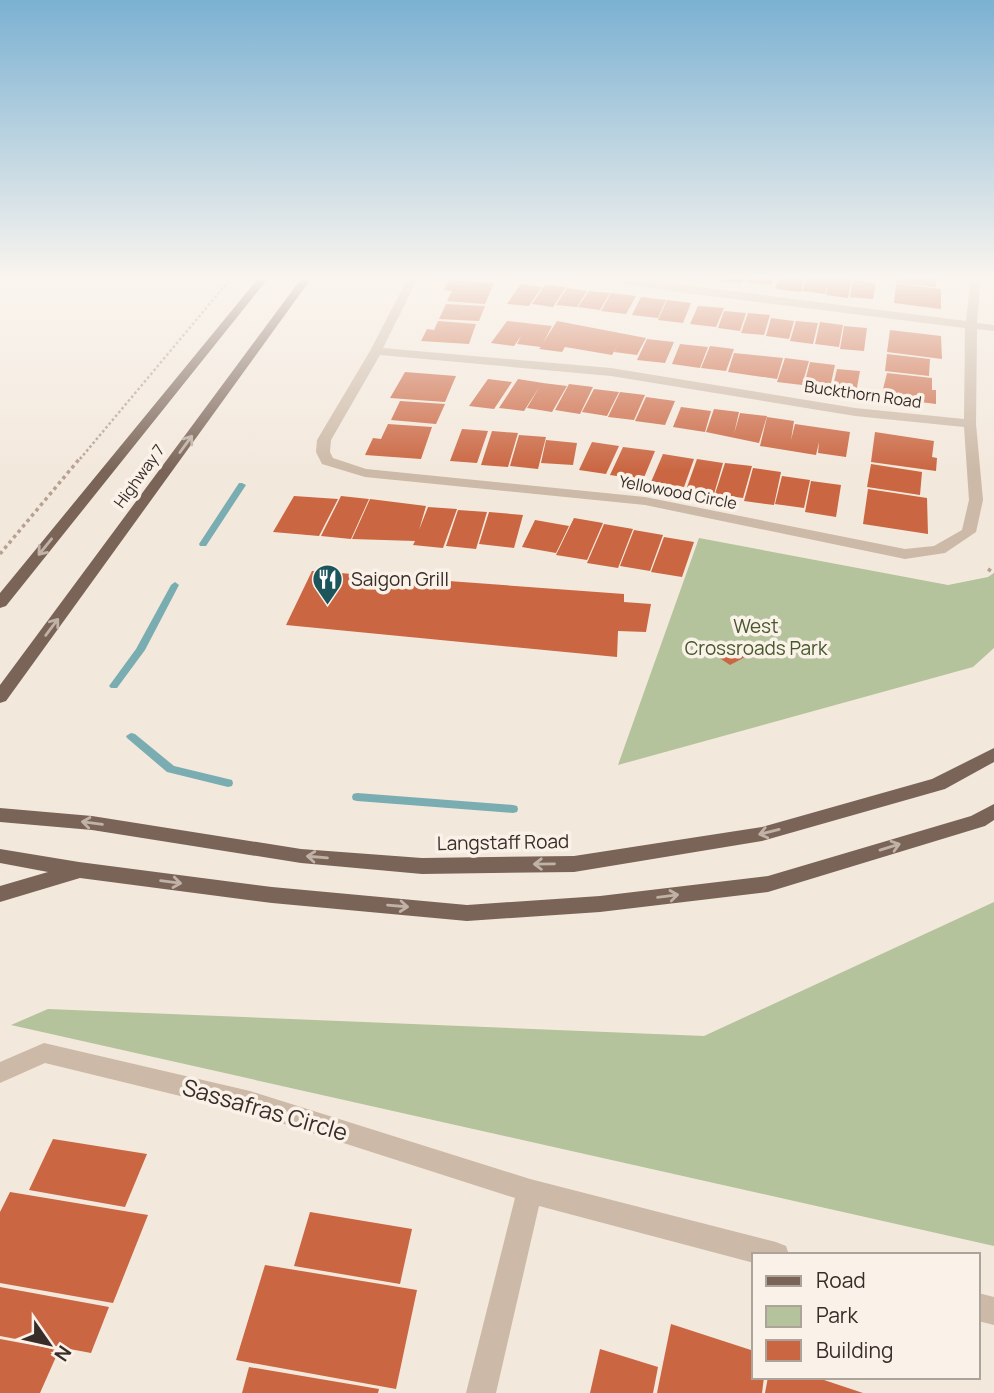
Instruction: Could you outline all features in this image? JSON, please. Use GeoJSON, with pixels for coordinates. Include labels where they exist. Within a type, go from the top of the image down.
{"type":"FeatureCollection","features":[{"type":"Feature","properties":{"kind":"main road","name":"Highway 7"},"geometry":{"type":"LineString","coordinates":[[0,603],[212,341]]}},
{"type":"Feature","properties":{"kind":"main road","name":"Highway 7"},"geometry":{"type":"LineString","coordinates":[[0,697],[260,341]]}},
{"type":"Feature","properties":{"kind":"main road","name":"Langstaff Road"},"geometry":{"type":"LineString","coordinates":[[0,815],[92,823],[315,857],[422,866],[574,864],[762,834],[938,784],[994,754]]}},
{"type":"Feature","properties":{"kind":"main road"},"geometry":{"type":"LineString","coordinates":[[0,856],[79,870],[272,895],[467,913],[600,904],[768,884],[978,821],[994,811]]}},
{"type":"Feature","properties":{"kind":"main road"},"geometry":{"type":"LineString","coordinates":[[0,894],[79,870]]}},
{"type":"Feature","properties":{"kind":"street","name":"Yellowood Circle"},"geometry":{"type":"LineString","coordinates":[[381,341],[324,440],[323,452],[327,461],[365,473],[645,501],[905,554],[932,553],[947,548],[970,532],[976,500],[970,424],[971,341]]}},
{"type":"Feature","properties":{"kind":"street","name":"Buckthorn Road"},"geometry":{"type":"LineString","coordinates":[[376,351],[611,372],[855,412],[970,424]]}},
{"type":"Feature","properties":{"kind":"street","name":"Sassafras Circle"},"geometry":{"type":"LineString","coordinates":[[0,1073],[44,1053],[250,1102],[530,1191],[768,1253]]}},
{"type":"Feature","properties":{"kind":"street"},"geometry":{"type":"LineString","coordinates":[[481,1393],[530,1191]]}},
{"type":"Feature","properties":{"kind":"path"},"geometry":{"type":"LineString","coordinates":[[0,554],[179,341]]}},
{"type":"Feature","properties":{"kind":"path"},"geometry":{"type":"LineString","coordinates":[[988,569],[994,573]]}},
{"type":"Feature","properties":{"kind":"green space","name":"West Crossroads Park"},"geometry":{"type":"Polygon","coordinates":[[[699,538],[948,585],[988,577],[994,573],[994,648],[973,667],[618,765],[699,538]]]}},
{"type":"Feature","properties":{"kind":"green space"},"geometry":{"type":"Polygon","coordinates":[[[994,902],[994,1246],[11,1025],[48,1009],[704,1036],[994,902]]]}},
{"type":"Feature","properties":{"kind":"building"},"geometry":{"type":"Polygon","coordinates":[[[421,341],[470,341],[469,344],[421,341]]]}},
{"type":"Feature","properties":{"kind":"building"},"geometry":{"type":"Polygon","coordinates":[[[492,341],[517,341],[514,346],[491,343],[492,341]]]}},
{"type":"Feature","properties":{"kind":"building"},"geometry":{"type":"Polygon","coordinates":[[[518,341],[644,341],[637,355],[614,352],[618,344],[612,355],[565,347],[562,352],[517,344],[518,341]]]}},
{"type":"Feature","properties":{"kind":"building"},"geometry":{"type":"Polygon","coordinates":[[[646,341],[674,342],[665,363],[637,360],[646,341]]]}},
{"type":"Feature","properties":{"kind":"building"},"geometry":{"type":"Polygon","coordinates":[[[790,341],[814,341],[813,344],[790,341]]]}},
{"type":"Feature","properties":{"kind":"building"},"geometry":{"type":"Polygon","coordinates":[[[816,341],[840,341],[839,347],[815,344],[816,341]]]}},
{"type":"Feature","properties":{"kind":"building"},"geometry":{"type":"Polygon","coordinates":[[[841,341],[865,341],[864,351],[840,349],[841,341]]]}},
{"type":"Feature","properties":{"kind":"building"},"geometry":{"type":"Polygon","coordinates":[[[888,341],[941,341],[942,359],[887,352],[888,341]]]}},
{"type":"Feature","properties":{"kind":"building"},"geometry":{"type":"Polygon","coordinates":[[[680,344],[708,347],[700,368],[672,364],[680,344]]]}},
{"type":"Feature","properties":{"kind":"building"},"geometry":{"type":"Polygon","coordinates":[[[710,346],[734,349],[726,371],[701,368],[710,346]]]}},
{"type":"Feature","properties":{"kind":"building"},"geometry":{"type":"Polygon","coordinates":[[[734,353],[783,358],[777,379],[728,372],[734,353]]]}},
{"type":"Feature","properties":{"kind":"building"},"geometry":{"type":"Polygon","coordinates":[[[887,354],[930,359],[929,376],[885,371],[887,354]]]}},
{"type":"Feature","properties":{"kind":"building"},"geometry":{"type":"Polygon","coordinates":[[[785,358],[809,361],[802,385],[777,382],[785,358]]]}},
{"type":"Feature","properties":{"kind":"building"},"geometry":{"type":"Polygon","coordinates":[[[810,362],[835,365],[830,388],[804,385],[810,362]]]}},
{"type":"Feature","properties":{"kind":"building"},"geometry":{"type":"Polygon","coordinates":[[[837,369],[860,371],[856,393],[832,390],[837,369]]]}},
{"type":"Feature","properties":{"kind":"building"},"geometry":{"type":"Polygon","coordinates":[[[405,372],[456,376],[445,402],[390,398],[405,372]]]}},
{"type":"Feature","properties":{"kind":"building"},"geometry":{"type":"Polygon","coordinates":[[[887,373],[932,378],[932,390],[936,390],[936,404],[881,397],[887,373]]]}},
{"type":"Feature","properties":{"kind":"building"},"geometry":{"type":"Polygon","coordinates":[[[488,379],[512,382],[494,409],[469,406],[488,379]]]}},
{"type":"Feature","properties":{"kind":"building"},"geometry":{"type":"Polygon","coordinates":[[[518,379],[567,386],[552,412],[527,408],[540,386],[524,411],[499,408],[518,379]]]}},
{"type":"Feature","properties":{"kind":"building"},"geometry":{"type":"Polygon","coordinates":[[[569,384],[593,387],[580,414],[555,410],[569,384]]]}},
{"type":"Feature","properties":{"kind":"building"},"geometry":{"type":"Polygon","coordinates":[[[594,389],[619,392],[607,416],[582,412],[594,389]]]}},
{"type":"Feature","properties":{"kind":"building"},"geometry":{"type":"Polygon","coordinates":[[[620,392],[645,395],[634,420],[608,417],[620,392]]]}},
{"type":"Feature","properties":{"kind":"building"},"geometry":{"type":"Polygon","coordinates":[[[646,397],[675,401],[665,425],[635,421],[646,397]]]}},
{"type":"Feature","properties":{"kind":"building"},"geometry":{"type":"Polygon","coordinates":[[[400,401],[445,404],[436,424],[391,420],[400,401]]]}},
{"type":"Feature","properties":{"kind":"building"},"geometry":{"type":"Polygon","coordinates":[[[681,407],[711,411],[705,432],[673,427],[681,407]]]}},
{"type":"Feature","properties":{"kind":"building"},"geometry":{"type":"Polygon","coordinates":[[[714,409],[739,412],[734,434],[740,413],[767,416],[759,443],[706,432],[714,409]]]}},
{"type":"Feature","properties":{"kind":"building"},"geometry":{"type":"Polygon","coordinates":[[[767,417],[794,421],[791,440],[795,424],[850,432],[846,457],[818,453],[819,442],[816,455],[760,446],[767,417]]]}},
{"type":"Feature","properties":{"kind":"building"},"geometry":{"type":"Polygon","coordinates":[[[388,424],[432,427],[421,459],[365,455],[373,438],[381,439],[388,424]]]}},
{"type":"Feature","properties":{"kind":"building"},"geometry":{"type":"Polygon","coordinates":[[[462,429],[488,431],[477,463],[450,461],[462,429]]]}},
{"type":"Feature","properties":{"kind":"building"},"geometry":{"type":"Polygon","coordinates":[[[492,431],[518,433],[508,467],[481,465],[492,431]]]}},
{"type":"Feature","properties":{"kind":"building"},"geometry":{"type":"Polygon","coordinates":[[[875,432],[934,441],[932,457],[937,458],[936,471],[871,462],[875,432]]]}},
{"type":"Feature","properties":{"kind":"building"},"geometry":{"type":"Polygon","coordinates":[[[519,435],[546,437],[538,469],[510,466],[519,435]]]}},
{"type":"Feature","properties":{"kind":"building"},"geometry":{"type":"Polygon","coordinates":[[[546,440],[577,443],[573,465],[541,463],[546,440]]]}},
{"type":"Feature","properties":{"kind":"building"},"geometry":{"type":"Polygon","coordinates":[[[592,442],[619,446],[606,474],[579,470],[592,442]]]}},
{"type":"Feature","properties":{"kind":"building"},"geometry":{"type":"Polygon","coordinates":[[[623,447],[655,451],[643,480],[610,475],[623,447]]]}},
{"type":"Feature","properties":{"kind":"building"},"geometry":{"type":"Polygon","coordinates":[[[663,454],[694,459],[684,487],[651,482],[663,454]]]}},
{"type":"Feature","properties":{"kind":"building"},"geometry":{"type":"Polygon","coordinates":[[[697,459],[723,463],[714,494],[686,490],[697,459]]]}},
{"type":"Feature","properties":{"kind":"building"},"geometry":{"type":"Polygon","coordinates":[[[725,463],[752,466],[743,498],[715,494],[725,463]]]}},
{"type":"Feature","properties":{"kind":"building"},"geometry":{"type":"Polygon","coordinates":[[[871,464],[922,472],[920,495],[867,487],[871,464]]]}},
{"type":"Feature","properties":{"kind":"building"},"geometry":{"type":"Polygon","coordinates":[[[753,468],[781,472],[774,505],[744,501],[753,468]]]}},
{"type":"Feature","properties":{"kind":"building"},"geometry":{"type":"Polygon","coordinates":[[[782,476],[810,480],[804,508],[775,504],[782,476]]]}},
{"type":"Feature","properties":{"kind":"building"},"geometry":{"type":"Polygon","coordinates":[[[811,481],[841,485],[836,517],[805,512],[811,481]]]}},
{"type":"Feature","properties":{"kind":"building"},"geometry":{"type":"Polygon","coordinates":[[[868,489],[927,498],[928,534],[863,524],[868,489]]]}},
{"type":"Feature","properties":{"kind":"building"},"geometry":{"type":"Polygon","coordinates":[[[294,496],[338,499],[319,536],[273,532],[294,496]]]}},
{"type":"Feature","properties":{"kind":"building"},"geometry":{"type":"Polygon","coordinates":[[[341,496],[369,499],[351,539],[321,536],[341,496]]]}},
{"type":"Feature","properties":{"kind":"building"},"geometry":{"type":"Polygon","coordinates":[[[370,499],[426,506],[419,530],[428,507],[457,509],[443,548],[413,545],[415,541],[352,539],[370,499]]]}},
{"type":"Feature","properties":{"kind":"building"},"geometry":{"type":"Polygon","coordinates":[[[458,510],[487,512],[476,549],[446,546],[458,510]]]}},
{"type":"Feature","properties":{"kind":"building"},"geometry":{"type":"Polygon","coordinates":[[[489,512],[523,515],[514,548],[479,544],[489,512]]]}},
{"type":"Feature","properties":{"kind":"building"},"geometry":{"type":"Polygon","coordinates":[[[574,518],[603,523],[587,560],[556,555],[574,518]]]}},
{"type":"Feature","properties":{"kind":"building"},"geometry":{"type":"Polygon","coordinates":[[[535,520],[569,526],[556,553],[522,547],[535,520]]]}},
{"type":"Feature","properties":{"kind":"building"},"geometry":{"type":"Polygon","coordinates":[[[604,524],[633,529],[618,568],[587,563],[604,524]]]}},
{"type":"Feature","properties":{"kind":"building"},"geometry":{"type":"Polygon","coordinates":[[[634,530],[663,535],[650,571],[620,566],[634,530]]]}},
{"type":"Feature","properties":{"kind":"building"},"geometry":{"type":"Polygon","coordinates":[[[664,537],[694,542],[682,577],[651,572],[664,537]]]}},
{"type":"Feature","properties":{"kind":"building"},"geometry":{"type":"Polygon","coordinates":[[[312,571],[624,594],[624,602],[651,604],[646,632],[618,631],[617,657],[286,625],[312,571]]]}},
{"type":"Feature","properties":{"kind":"building"},"geometry":{"type":"Polygon","coordinates":[[[728,644],[747,656],[730,665],[712,653],[728,644]]]}},
{"type":"Feature","properties":{"kind":"building"},"geometry":{"type":"Polygon","coordinates":[[[53,1139],[147,1154],[125,1207],[29,1190],[53,1139]]]}},
{"type":"Feature","properties":{"kind":"building"},"geometry":{"type":"Polygon","coordinates":[[[10,1192],[148,1215],[113,1303],[0,1283],[0,1212],[10,1192]]]}},
{"type":"Feature","properties":{"kind":"building"},"geometry":{"type":"Polygon","coordinates":[[[310,1212],[412,1229],[400,1284],[294,1266],[310,1212]]]}},
{"type":"Feature","properties":{"kind":"building"},"geometry":{"type":"Polygon","coordinates":[[[265,1265],[417,1290],[396,1389],[236,1360],[265,1265]]]}},
{"type":"Feature","properties":{"kind":"building"},"geometry":{"type":"Polygon","coordinates":[[[0,1287],[109,1307],[91,1353],[0,1336],[0,1287]]]}},
{"type":"Feature","properties":{"kind":"building"},"geometry":{"type":"Polygon","coordinates":[[[671,1324],[752,1350],[752,1379],[764,1379],[762,1393],[657,1393],[671,1324]]]}},
{"type":"Feature","properties":{"kind":"building"},"geometry":{"type":"Polygon","coordinates":[[[0,1339],[59,1350],[40,1393],[0,1393],[0,1339]]]}},
{"type":"Feature","properties":{"kind":"building"},"geometry":{"type":"Polygon","coordinates":[[[600,1349],[658,1367],[653,1393],[590,1393],[600,1349]]]}},
{"type":"Feature","properties":{"kind":"building"},"geometry":{"type":"Polygon","coordinates":[[[249,1367],[379,1389],[378,1393],[242,1393],[249,1367]]]}},
{"type":"Feature","properties":{"kind":"building"},"geometry":{"type":"Polygon","coordinates":[[[768,1379],[821,1379],[863,1393],[765,1393],[768,1379]]]}},
{"type":"Feature","properties":{"kind":"waterway"},"geometry":{"type":"LineString","coordinates":[[203,544],[242,485]]}},
{"type":"Feature","properties":{"kind":"waterway"},"geometry":{"type":"LineString","coordinates":[[114,686],[140,650],[175,585]]}},
{"type":"Feature","properties":{"kind":"waterway"},"geometry":{"type":"LineString","coordinates":[[131,736],[171,769],[228,783]]}},
{"type":"Feature","properties":{"kind":"waterway"},"geometry":{"type":"LineString","coordinates":[[357,797],[513,809]]}},
{"type":"Feature","properties":{"kind":"place","name":"Saigon Grill"},"geometry":{"type":"Point","coordinates":[328,606]}}]}
